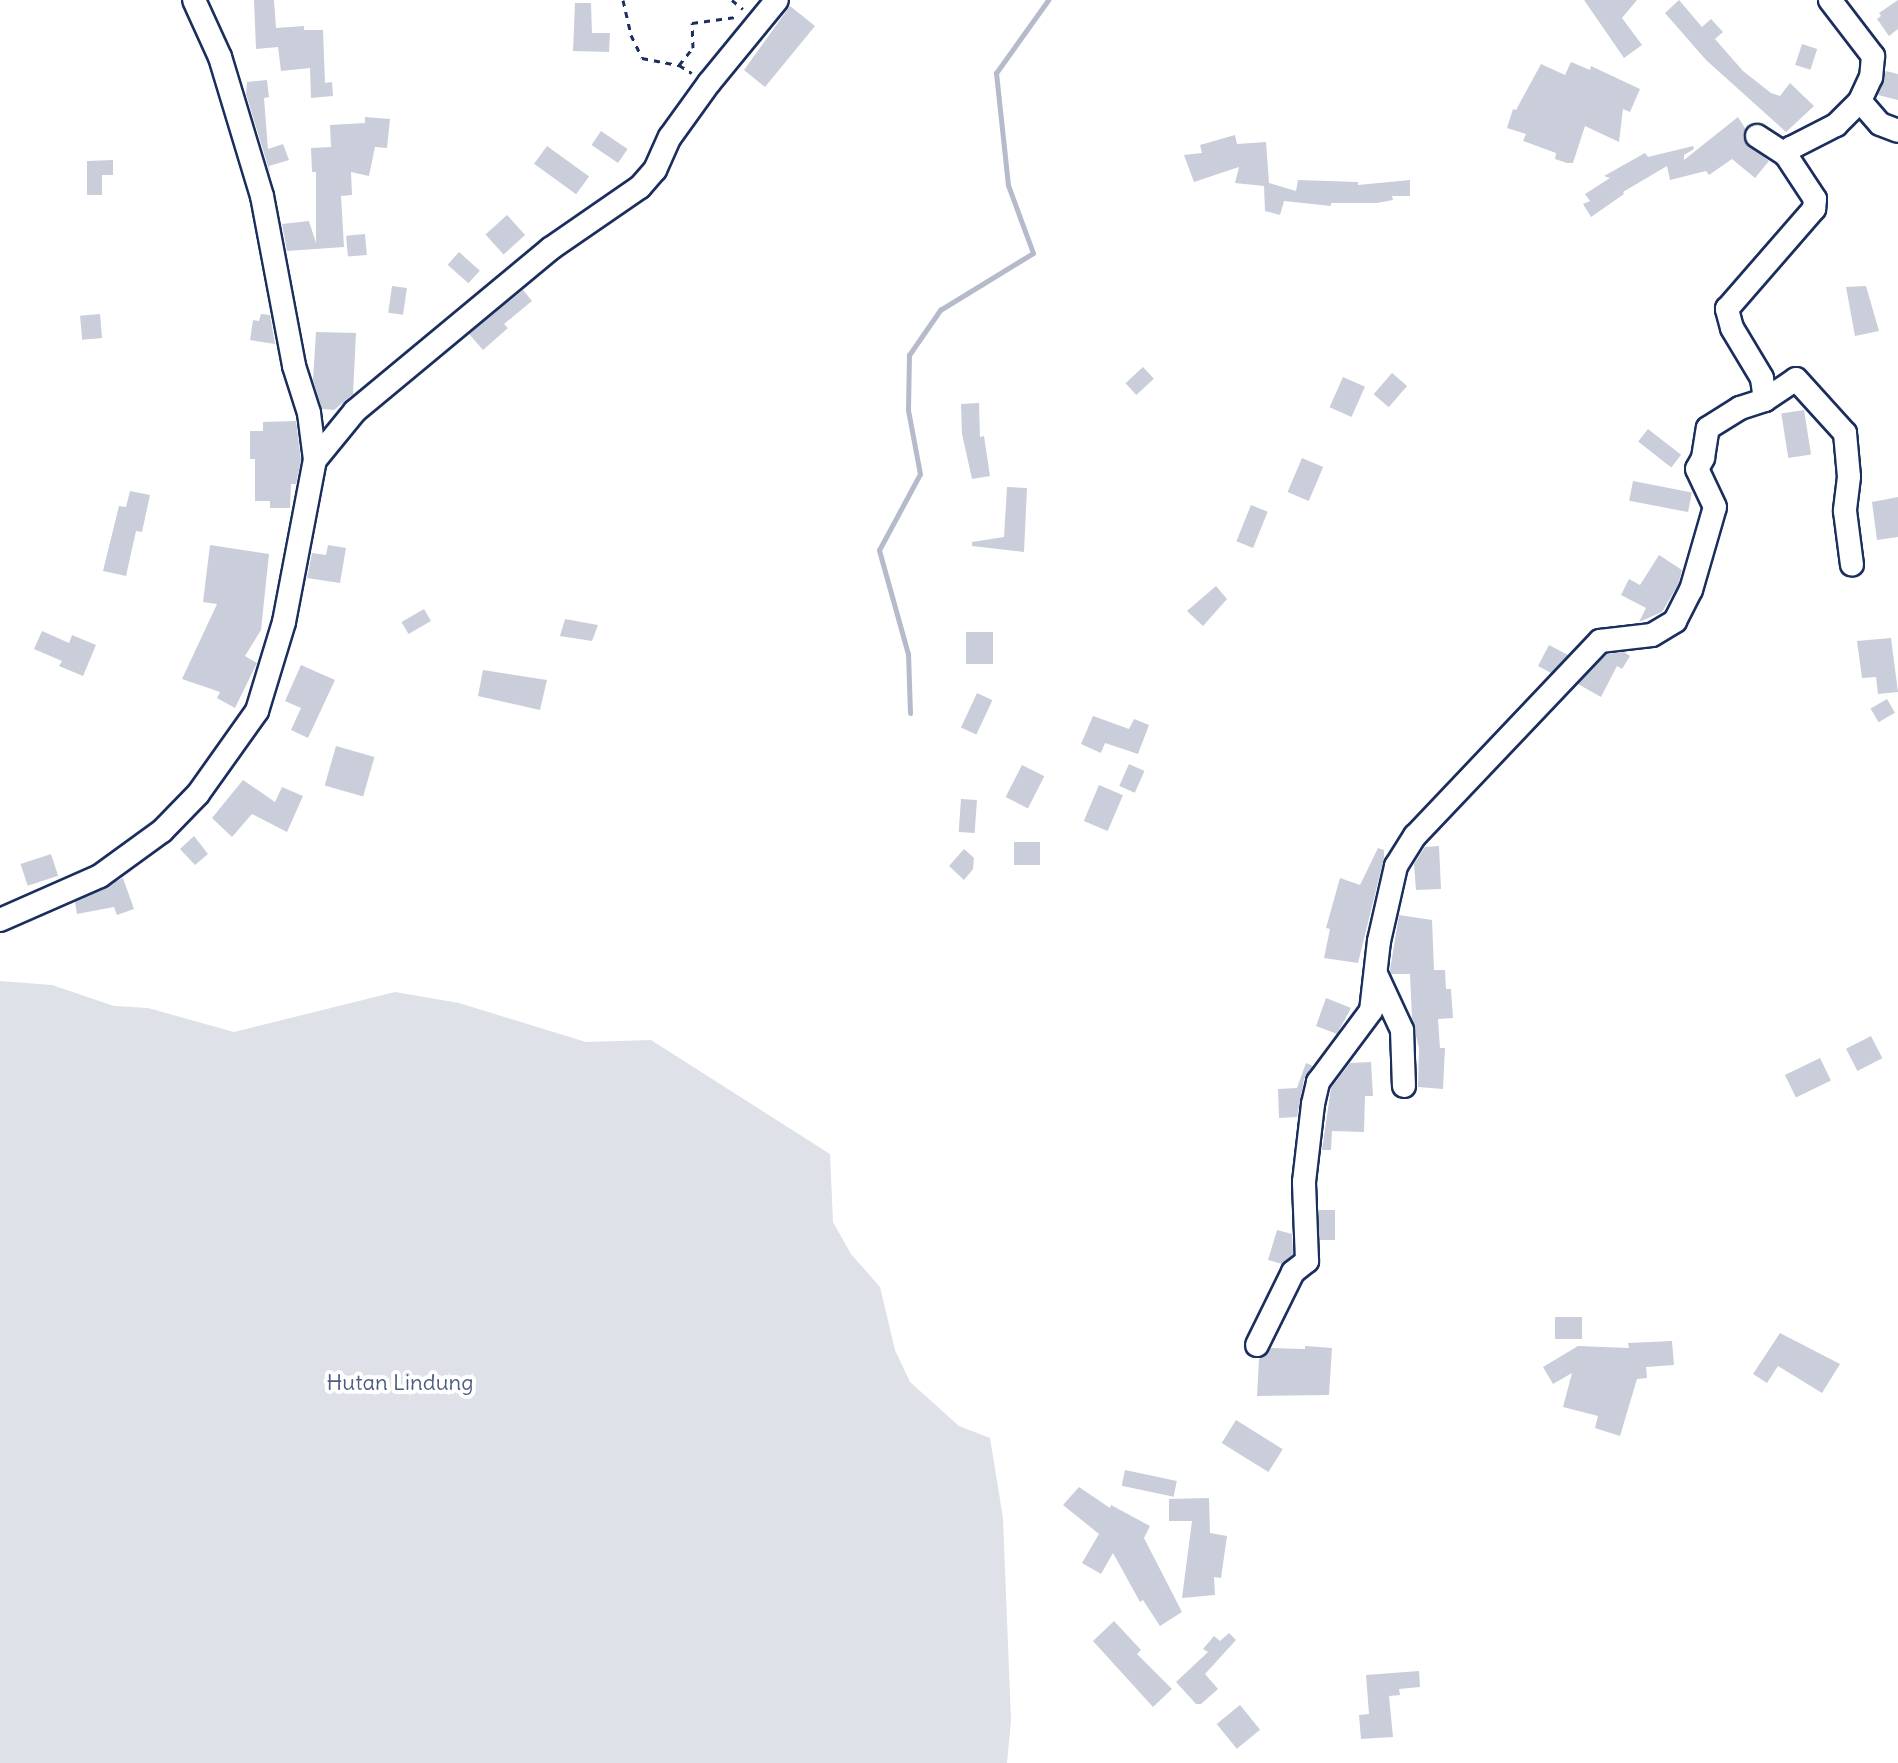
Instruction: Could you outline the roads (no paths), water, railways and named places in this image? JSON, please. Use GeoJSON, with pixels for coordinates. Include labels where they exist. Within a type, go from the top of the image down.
{"type":"FeatureCollection","features":[{"type":"Feature","properties":{"kind":"street"},"geometry":{"type":"LineString","coordinates":[[0,920],[100,876],[139,850],[198,794],[257,711],[284,622],[315,460],[309,413],[291,351],[262,196],[220,57],[194,0]]}},
{"type":"Feature","properties":{"kind":"street"},"geometry":{"type":"LineString","coordinates":[[315,460],[355,411],[550,249],[640,187],[655,170],[667,142],[709,83],[777,0]]}},
{"type":"Feature","properties":{"kind":"street"},"geometry":{"type":"LineString","coordinates":[[1788,152],[1836,125],[1860,101],[1871,77],[1873,56],[1830,0]]}},
{"type":"Feature","properties":{"kind":"street"},"geometry":{"type":"LineString","coordinates":[[1860,101],[1880,124],[1898,131]]}},
{"type":"Feature","properties":{"kind":"street"},"geometry":{"type":"LineString","coordinates":[[1757,136],[1788,152],[1815,199],[1814,209],[1732,300],[1727,313],[1732,328],[1762,378],[1765,400]]}},
{"type":"Feature","properties":{"kind":"street"},"geometry":{"type":"LineString","coordinates":[[1257,1345],[1293,1272],[1307,1261],[1304,1182],[1313,1104],[1318,1082],[1371,1011],[1386,897],[1396,866],[1409,843],[1600,641],[1652,635],[1675,621],[1691,590],[1715,507],[1697,469],[1703,458],[1708,428],[1740,408],[1765,400],[1796,379],[1845,433],[1849,477],[1845,511],[1852,565]]}},
{"type":"Feature","properties":{"kind":"street"},"geometry":{"type":"LineString","coordinates":[[1375,973],[1402,1030],[1404,1086]]}},
{"type":"Feature","properties":{"kind":"waterway"},"geometry":{"type":"LineString","coordinates":[[910,713],[908,654],[879,550],[920,474],[908,410],[909,355],[940,310],[1033,253],[1008,185],[996,73],[1048,0]]}},
{"type":"Feature","properties":{"kind":"park label","name":"Hutan Lindung"},"geometry":{"type":"Point","coordinates":[400,1383]}}]}
